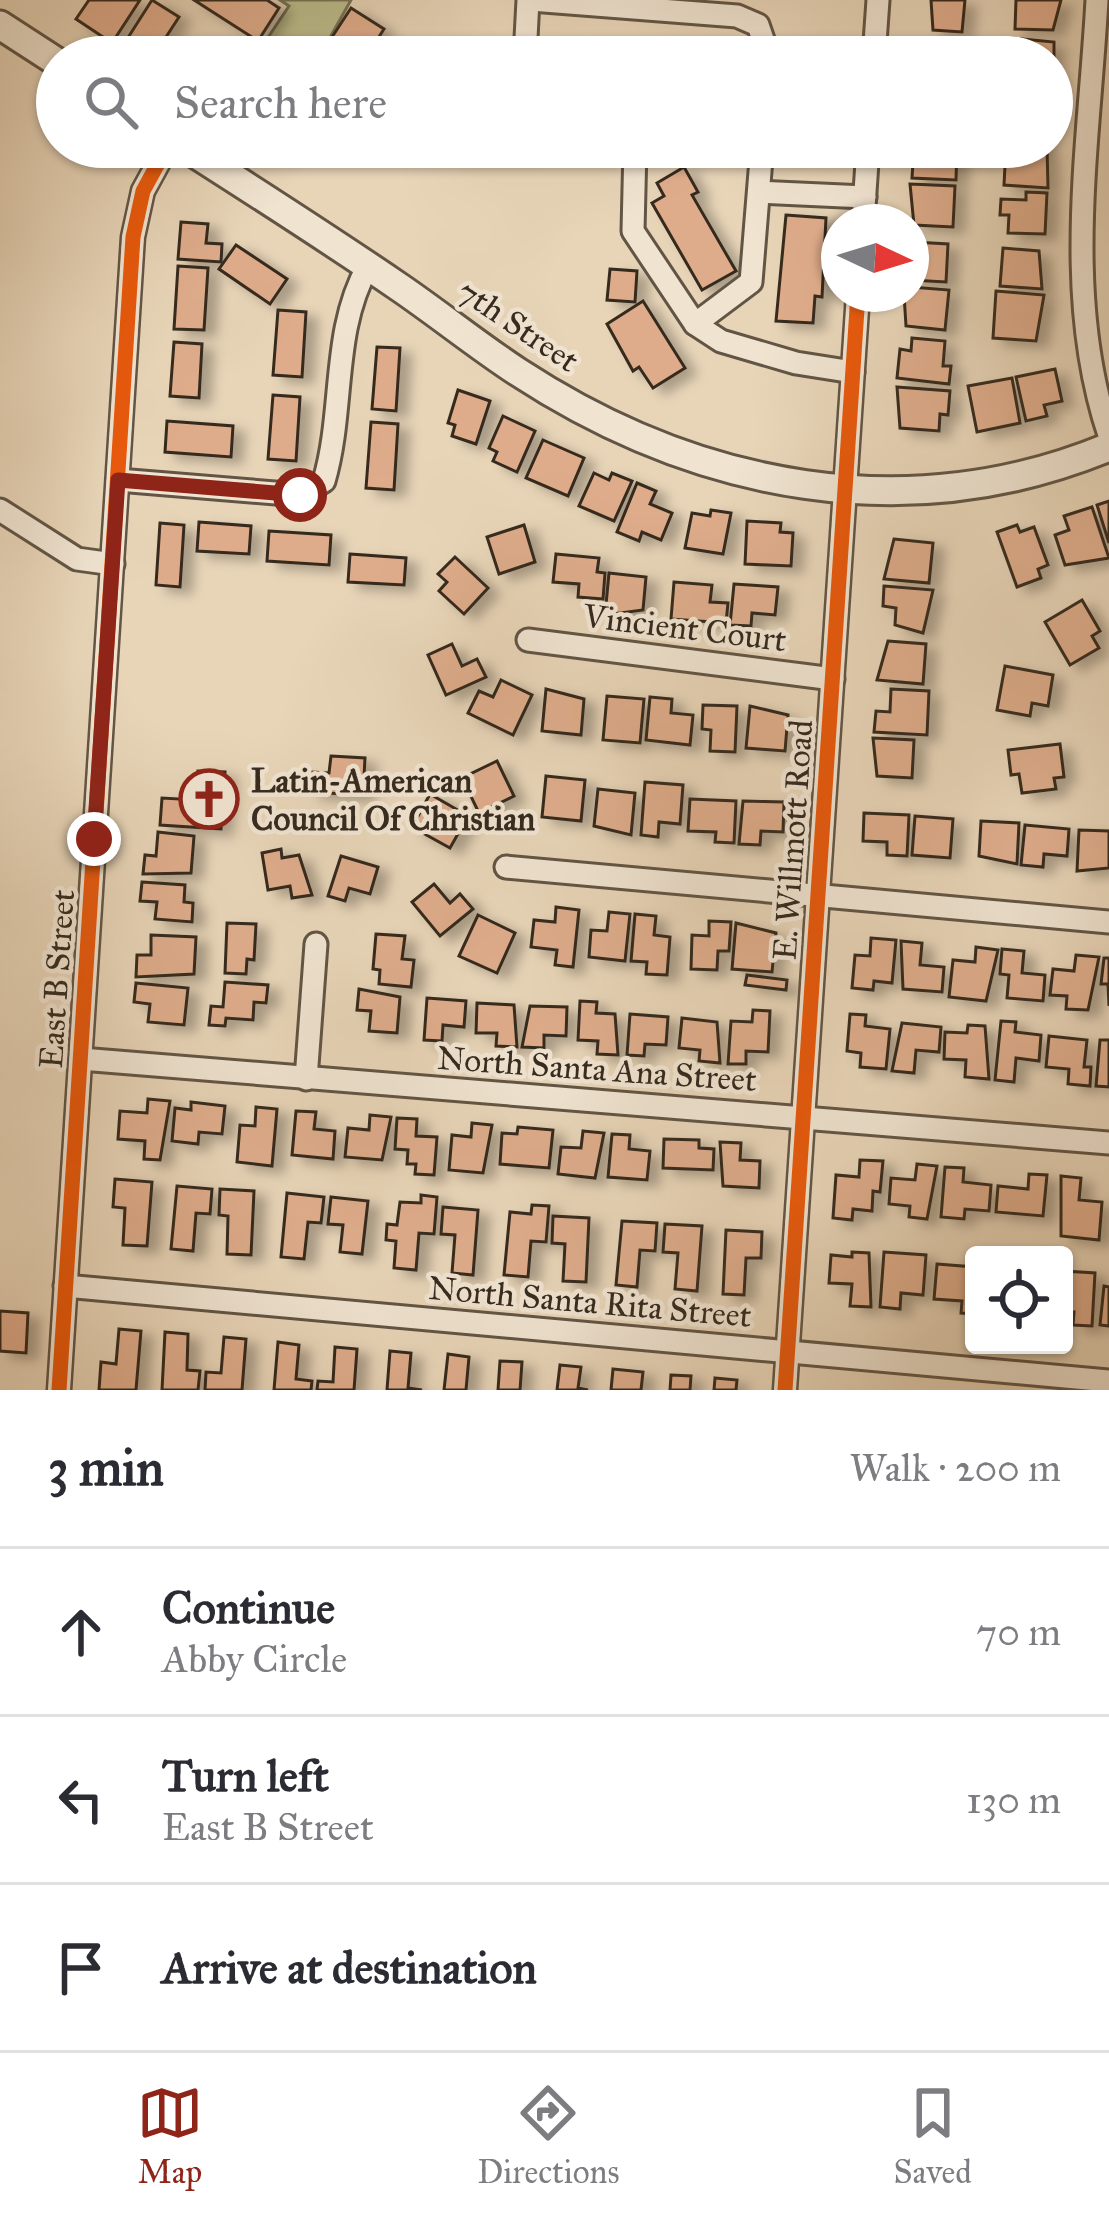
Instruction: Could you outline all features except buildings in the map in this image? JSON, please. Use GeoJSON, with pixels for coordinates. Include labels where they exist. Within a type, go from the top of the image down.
{"type":"FeatureCollection","features":[{"type":"Feature","properties":{"kind":"street"},"geometry":{"type":"LineString","coordinates":[[526,36],[529,0],[736,16],[758,25],[762,36]]}},
{"type":"Feature","properties":{"kind":"street"},"geometry":{"type":"LineString","coordinates":[[875,36],[878,0]]}},
{"type":"Feature","properties":{"kind":"street"},"geometry":{"type":"LineString","coordinates":[[1097,0],[1098,160],[1081,311],[1089,368],[1109,435]]}},
{"type":"Feature","properties":{"kind":"street"},"geometry":{"type":"LineString","coordinates":[[0,25],[36,48]]}},
{"type":"Feature","properties":{"kind":"street","name":"East B Street"},"geometry":{"type":"LineString","coordinates":[[59,1390],[133,238],[143,191],[156,168]]}},
{"type":"Feature","properties":{"kind":"street","name":"7th Street"},"geometry":{"type":"LineString","coordinates":[[217,168],[518,372],[624,430],[720,469],[845,491],[925,492],[982,484],[1109,447]]}},
{"type":"Feature","properties":{"kind":"street"},"geometry":{"type":"LineString","coordinates":[[634,168],[632,231],[695,324],[721,341],[796,363],[853,372]]}},
{"type":"Feature","properties":{"kind":"street"},"geometry":{"type":"LineString","coordinates":[[695,324],[751,282],[761,168]]}},
{"type":"Feature","properties":{"kind":"street"},"geometry":{"type":"LineString","coordinates":[[864,204],[867,168]]}},
{"type":"Feature","properties":{"kind":"street"},"geometry":{"type":"LineString","coordinates":[[759,192],[865,197]]}},
{"type":"Feature","properties":{"kind":"street"},"geometry":{"type":"LineString","coordinates":[[118,480],[300,495],[324,481],[334,447],[346,310],[368,266]]}},
{"type":"Feature","properties":{"kind":"street","name":"E. Willmott Road"},"geometry":{"type":"LineString","coordinates":[[785,1390],[857,312]]}},
{"type":"Feature","properties":{"kind":"street"},"geometry":{"type":"LineString","coordinates":[[0,510],[77,559],[113,563]]}},
{"type":"Feature","properties":{"kind":"street","name":"Vincient Court"},"geometry":{"type":"LineString","coordinates":[[529,640],[833,679]]}},
{"type":"Feature","properties":{"kind":"street"},"geometry":{"type":"LineString","coordinates":[[506,867],[1109,922]]}},
{"type":"Feature","properties":{"kind":"street"},"geometry":{"type":"LineString","coordinates":[[306,1078],[316,944]]}},
{"type":"Feature","properties":{"kind":"street","name":"North Santa Ana Street"},"geometry":{"type":"LineString","coordinates":[[81,1059],[1109,1143]]}},
{"type":"Feature","properties":{"kind":"street","name":"North Santa Rita Street"},"geometry":{"type":"LineString","coordinates":[[65,1286],[1109,1381]]}},
{"type":"Feature","properties":{"kind":"green space"},"geometry":{"type":"Polygon","coordinates":[[[280,0],[351,0],[331,36],[269,36],[289,6],[280,0]]]}},
{"type":"Feature","properties":{"kind":"cycle path"},"geometry":{"type":"LineString","coordinates":[[59,1390],[133,237],[143,191],[156,168]]}},
{"type":"Feature","properties":{"kind":"cycle path"},"geometry":{"type":"LineString","coordinates":[[785,1390],[857,312]]}},
{"type":"Feature","properties":{"kind":"place","name":"Latin-American Council Of Christian"},"geometry":{"type":"Point","coordinates":[209,799]}},
{"type":"Feature","properties":{"kind":"route"},"geometry":{"type":"LineString","coordinates":[[94,839],[118,480],[300,495]]}}]}
